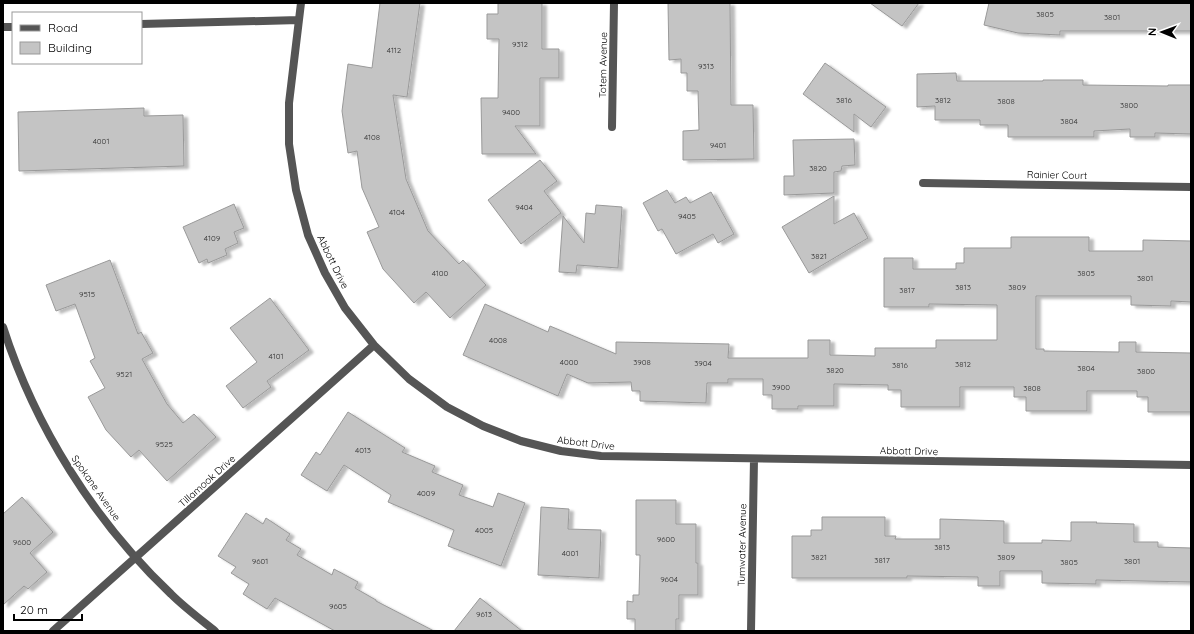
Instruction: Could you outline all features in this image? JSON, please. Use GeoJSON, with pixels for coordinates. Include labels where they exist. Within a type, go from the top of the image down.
{"type":"FeatureCollection","features":[{"type":"Feature","properties":{"kind":"street","name":"Abbott Drive"},"geometry":{"type":"LineString","coordinates":[[301,3],[289,103],[289,144],[296,190],[308,235],[324,273],[345,308],[374,345],[409,379],[447,407],[483,426],[521,441],[561,451],[601,456],[1191,465]]}},
{"type":"Feature","properties":{"kind":"street","name":"Totem Avenue"},"geometry":{"type":"LineString","coordinates":[[612,127],[614,3]]}},
{"type":"Feature","properties":{"kind":"street"},"geometry":{"type":"LineString","coordinates":[[142,24],[299,20]]}},
{"type":"Feature","properties":{"kind":"street","name":"Rainier Court"},"geometry":{"type":"LineString","coordinates":[[923,183],[1191,187]]}},
{"type":"Feature","properties":{"kind":"street","name":"Spokane Avenue"},"geometry":{"type":"LineString","coordinates":[[3,327],[12,354],[34,406],[61,456],[93,504],[135,558],[171,594],[214,631]]}},
{"type":"Feature","properties":{"kind":"street","name":"Tillamook Drive"},"geometry":{"type":"LineString","coordinates":[[53,631],[374,345]]}},
{"type":"Feature","properties":{"kind":"street","name":"Tumwater Avenue"},"geometry":{"type":"LineString","coordinates":[[751,631],[754,459]]}},
{"type":"Feature","properties":{"kind":"building"},"geometry":{"type":"Polygon","coordinates":[[[380,3],[420,3],[407,97],[393,95],[406,179],[428,231],[459,264],[463,260],[486,285],[450,318],[426,292],[414,303],[383,269],[367,232],[379,227],[362,188],[357,151],[348,153],[342,111],[348,64],[372,68],[380,3]]]}},
{"type":"Feature","properties":{"kind":"building"},"geometry":{"type":"Polygon","coordinates":[[[498,3],[542,3],[542,49],[559,49],[559,78],[540,78],[540,126],[515,126],[536,154],[482,154],[481,98],[498,98],[499,39],[487,39],[487,14],[498,14],[498,3]]]}},
{"type":"Feature","properties":{"kind":"building"},"geometry":{"type":"Polygon","coordinates":[[[668,3],[730,3],[731,105],[753,105],[754,159],[683,160],[683,131],[699,130],[698,91],[687,91],[687,73],[681,73],[681,59],[669,60],[668,3]]]}},
{"type":"Feature","properties":{"kind":"building"},"geometry":{"type":"Polygon","coordinates":[[[870,3],[919,3],[902,26],[870,3]]]}},
{"type":"Feature","properties":{"kind":"building"},"geometry":{"type":"Polygon","coordinates":[[[989,3],[1191,3],[1191,31],[1060,31],[1060,35],[1018,33],[984,25],[989,3]]]}},
{"type":"Feature","properties":{"kind":"building"},"geometry":{"type":"Polygon","coordinates":[[[825,63],[886,107],[871,127],[854,114],[854,132],[803,94],[825,63]]]}},
{"type":"Feature","properties":{"kind":"building"},"geometry":{"type":"Polygon","coordinates":[[[956,73],[957,81],[1083,80],[1083,85],[1191,85],[1191,134],[1155,133],[1155,137],[1130,137],[1130,129],[1094,131],[1094,137],[1008,137],[1008,125],[980,125],[980,120],[935,120],[935,106],[917,107],[917,74],[956,73]]]}},
{"type":"Feature","properties":{"kind":"building"},"geometry":{"type":"Polygon","coordinates":[[[144,108],[144,116],[183,115],[184,166],[19,171],[18,112],[144,108]]]}},
{"type":"Feature","properties":{"kind":"building"},"geometry":{"type":"Polygon","coordinates":[[[854,139],[855,165],[842,166],[841,171],[834,172],[834,193],[784,195],[784,176],[794,176],[793,140],[854,139]]]}},
{"type":"Feature","properties":{"kind":"building"},"geometry":{"type":"Polygon","coordinates":[[[540,160],[557,181],[544,191],[561,213],[521,244],[488,200],[540,160]]]}},
{"type":"Feature","properties":{"kind":"building"},"geometry":{"type":"Polygon","coordinates":[[[667,190],[675,203],[686,197],[690,203],[711,192],[734,234],[718,243],[713,234],[676,254],[662,229],[658,231],[643,203],[667,190]]]}},
{"type":"Feature","properties":{"kind":"building"},"geometry":{"type":"Polygon","coordinates":[[[834,196],[834,224],[854,213],[868,238],[809,273],[782,227],[834,196]]]}},
{"type":"Feature","properties":{"kind":"building"},"geometry":{"type":"Polygon","coordinates":[[[234,204],[244,228],[234,232],[238,243],[225,249],[227,255],[208,263],[207,259],[199,263],[183,227],[234,204]]]}},
{"type":"Feature","properties":{"kind":"building"},"geometry":{"type":"Polygon","coordinates":[[[596,205],[622,207],[618,268],[577,265],[576,273],[559,272],[563,216],[584,243],[586,213],[595,214],[596,205]]]}},
{"type":"Feature","properties":{"kind":"building"},"geometry":{"type":"Polygon","coordinates":[[[1011,237],[1089,237],[1089,251],[1143,251],[1143,240],[1191,241],[1191,302],[1171,301],[1171,306],[1131,305],[1131,296],[1036,296],[1036,349],[1044,349],[1044,351],[1119,352],[1119,342],[1136,342],[1136,352],[1191,353],[1191,412],[1148,412],[1148,397],[1137,397],[1137,391],[1087,391],[1087,411],[1026,411],[1026,397],[1014,397],[1014,387],[960,387],[960,407],[901,407],[901,390],[888,390],[888,385],[834,384],[834,406],[798,406],[798,409],[772,409],[772,395],[763,395],[763,379],[728,379],[728,383],[707,383],[706,403],[640,401],[640,391],[632,391],[631,382],[588,383],[567,374],[558,396],[463,355],[485,304],[548,332],[550,326],[616,354],[616,342],[729,344],[728,358],[808,358],[808,340],[830,340],[830,355],[875,356],[875,348],[936,348],[936,340],[997,340],[997,305],[929,304],[929,307],[884,307],[884,258],[913,258],[913,269],[956,269],[956,263],[964,263],[964,248],[1011,248],[1011,237]]]}},
{"type":"Feature","properties":{"kind":"building"},"geometry":{"type":"Polygon","coordinates":[[[110,260],[138,334],[141,332],[153,353],[142,359],[167,404],[183,423],[194,414],[216,437],[167,481],[139,450],[131,457],[106,430],[88,397],[105,388],[90,361],[95,358],[75,304],[56,311],[46,285],[110,260]]]}},
{"type":"Feature","properties":{"kind":"building"},"geometry":{"type":"Polygon","coordinates":[[[270,298],[309,350],[267,381],[271,387],[243,408],[226,386],[257,362],[230,328],[270,298]]]}},
{"type":"Feature","properties":{"kind":"building"},"geometry":{"type":"Polygon","coordinates":[[[348,412],[405,448],[402,452],[435,466],[432,472],[463,485],[459,495],[493,507],[498,493],[525,503],[501,566],[448,546],[454,530],[388,502],[391,495],[344,465],[327,491],[301,475],[316,452],[320,455],[348,412]]]}},
{"type":"Feature","properties":{"kind":"building"},"geometry":{"type":"Polygon","coordinates":[[[22,497],[53,532],[30,553],[47,572],[28,589],[24,586],[3,605],[3,514],[22,497]]]}},
{"type":"Feature","properties":{"kind":"building"},"geometry":{"type":"Polygon","coordinates":[[[636,500],[676,500],[676,524],[696,524],[698,595],[679,595],[679,619],[676,619],[676,631],[635,631],[635,619],[627,619],[627,601],[633,602],[633,595],[639,595],[640,555],[636,555],[636,500]]]}},
{"type":"Feature","properties":{"kind":"building"},"geometry":{"type":"Polygon","coordinates":[[[541,507],[569,509],[568,529],[601,530],[599,578],[538,575],[541,507]]]}},
{"type":"Feature","properties":{"kind":"building"},"geometry":{"type":"Polygon","coordinates":[[[246,513],[263,524],[266,518],[290,534],[286,540],[301,549],[297,555],[332,575],[334,569],[358,582],[355,588],[376,601],[434,631],[335,631],[275,598],[267,609],[243,594],[249,584],[231,573],[236,567],[218,556],[246,513]]]}},
{"type":"Feature","properties":{"kind":"building"},"geometry":{"type":"Polygon","coordinates":[[[822,517],[885,517],[885,536],[896,536],[895,539],[940,539],[940,519],[1004,521],[1004,543],[1042,543],[1042,540],[1071,541],[1071,522],[1134,524],[1134,542],[1158,542],[1158,547],[1191,548],[1191,582],[1096,580],[1096,584],[1042,583],[1042,571],[1000,571],[1000,586],[978,586],[978,577],[907,576],[907,578],[792,578],[792,536],[811,536],[811,530],[822,530],[822,517]]]}},
{"type":"Feature","properties":{"kind":"building"},"geometry":{"type":"Polygon","coordinates":[[[480,598],[522,631],[454,631],[480,598]]]}}]}
